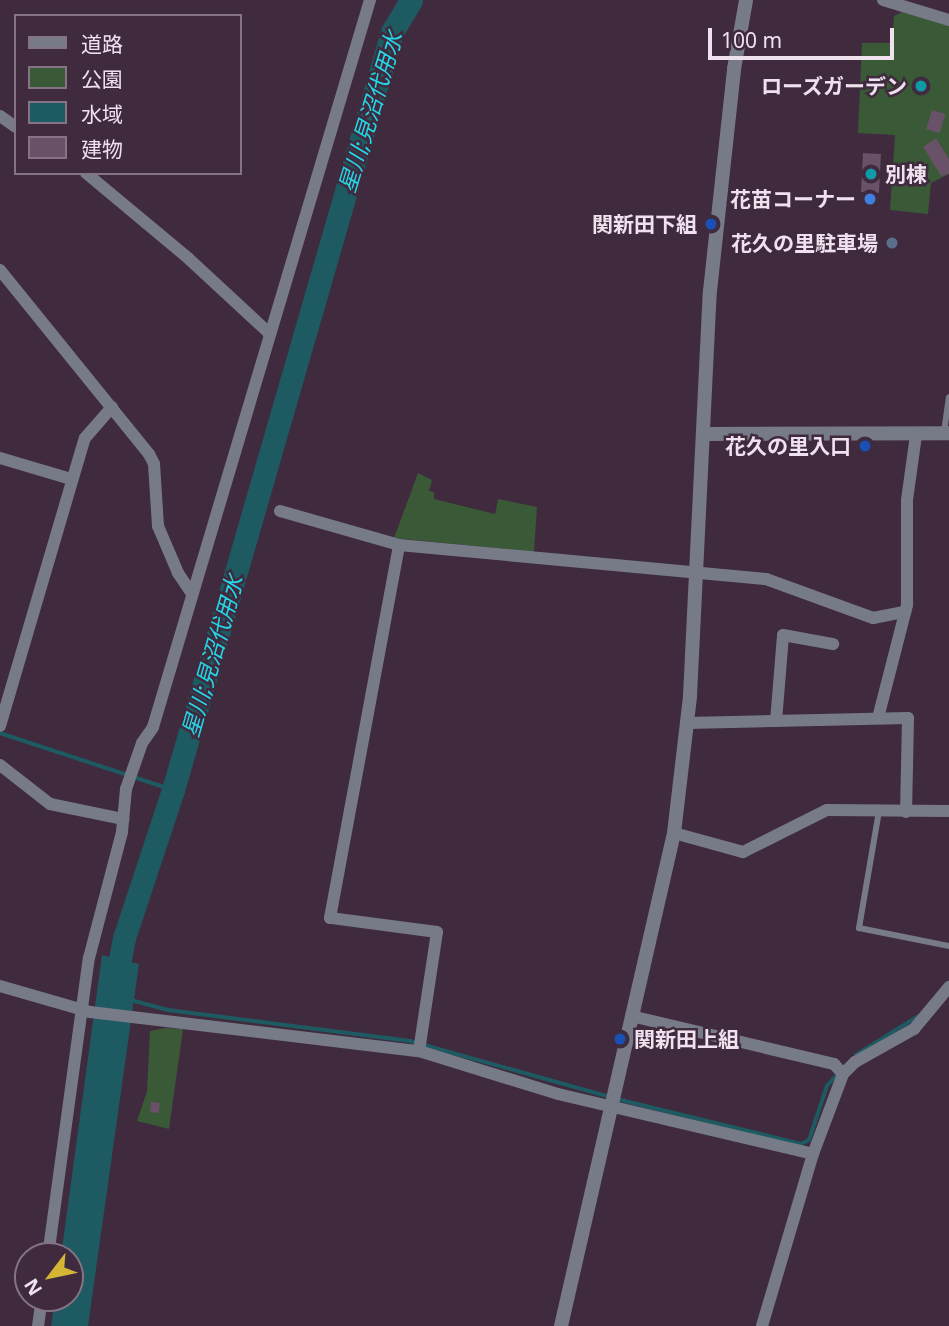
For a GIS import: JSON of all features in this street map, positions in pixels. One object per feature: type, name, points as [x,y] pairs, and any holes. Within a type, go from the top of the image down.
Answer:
[{"type":"street","points":[[50,1242],[95,926],[123,819],[126,789],[135,760],[153,727],[268,332],[370,0]]},
{"type":"street","points":[[561,1326],[674,833],[687,723],[706,434],[710,290],[734,69],[746,0]]},
{"type":"street","points":[[889,1],[949,20]]},
{"type":"street","points":[[88,175],[188,258],[268,332]]},
{"type":"street","points":[[0,270],[154,464],[158,526],[178,573],[191,592]]},
{"type":"street","points":[[0,725],[85,438],[111,407]]},
{"type":"street","points":[[706,434],[946,433]]},
{"type":"street","points":[[878,718],[905,612],[907,500],[916,435]]},
{"type":"street","points":[[0,458],[71,479]]},
{"type":"street","points":[[280,511],[399,545],[766,579],[873,618],[905,612]]},
{"type":"street","points":[[399,545],[330,918],[437,932],[419,1051]]},
{"type":"street","points":[[776,721],[783,635],[833,644]]},
{"type":"street","points":[[687,723],[908,718],[906,813]]},
{"type":"street","points":[[0,765],[50,804],[123,819]]},
{"type":"street","points":[[674,833],[743,852],[827,810],[906,813],[949,811]]},
{"type":"street","points":[[0,986],[85,1011],[419,1051],[558,1094],[611,1104],[813,1154]]},
{"type":"street","points":[[762,1326],[813,1154],[843,1074],[856,1062],[914,1029],[949,987]]},
{"type":"street","points":[[631,1016],[834,1064],[843,1074]]},
{"type":"lane","points":[[946,433],[949,397]]},
{"type":"lane","points":[[879,811],[859,928],[949,946]]},
{"type":"green space","points":[[902,12],[949,24],[949,174],[931,183],[928,214],[890,210],[895,135],[858,133],[862,43],[892,43],[894,16]]},
{"type":"green space","points":[[418,473],[432,480],[429,491],[434,492],[434,499],[495,514],[498,499],[537,507],[534,552],[394,538]]},
{"type":"green space","points":[[183,1029],[169,1129],[137,1121],[147,1091],[150,1031]]},
{"type":"water","points":[[102,955],[139,964],[88,1326],[51,1326],[53,1312],[84,1312],[84,1242],[63,1242]]},
{"type":"building","points":[[932,110],[945,114],[940,133],[926,129]]},
{"type":"building","points":[[936,138],[949,159],[949,174],[941,176],[923,147]]},
{"type":"building","name":"別棟","points":[[863,153],[881,154],[879,193],[861,192]]},
{"type":"building","points":[[151,1102],[160,1103],[159,1113],[150,1112]]},
{"type":"waterway","name":"星川;見沼代用水","points":[[114,990],[124,938],[173,790],[392,32],[411,0]]},
{"type":"waterway","points":[[0,733],[173,790]]},
{"type":"waterway","points":[[131,1000],[168,1010],[410,1041],[610,1097]]},
{"type":"waterway","points":[[856,1055],[917,1017]]},
{"type":"waterway","points":[[617,1099],[801,1144],[809,1140],[827,1086],[836,1076]]},
{"type":"place","name":"ローズガーデン","points":[[921,86]]},
{"type":"place","name":"別棟","points":[[871,174]]},
{"type":"place","name":"花苗コーナー","points":[[870,199]]},
{"type":"place","name":"関新田下組","points":[[711,224]]},
{"type":"place","name":"花久の里駐車場","points":[[892,243]]},
{"type":"place","name":"花久の里入口","points":[[865,446]]},
{"type":"place","name":"関新田上組","points":[[620,1039]]}]
